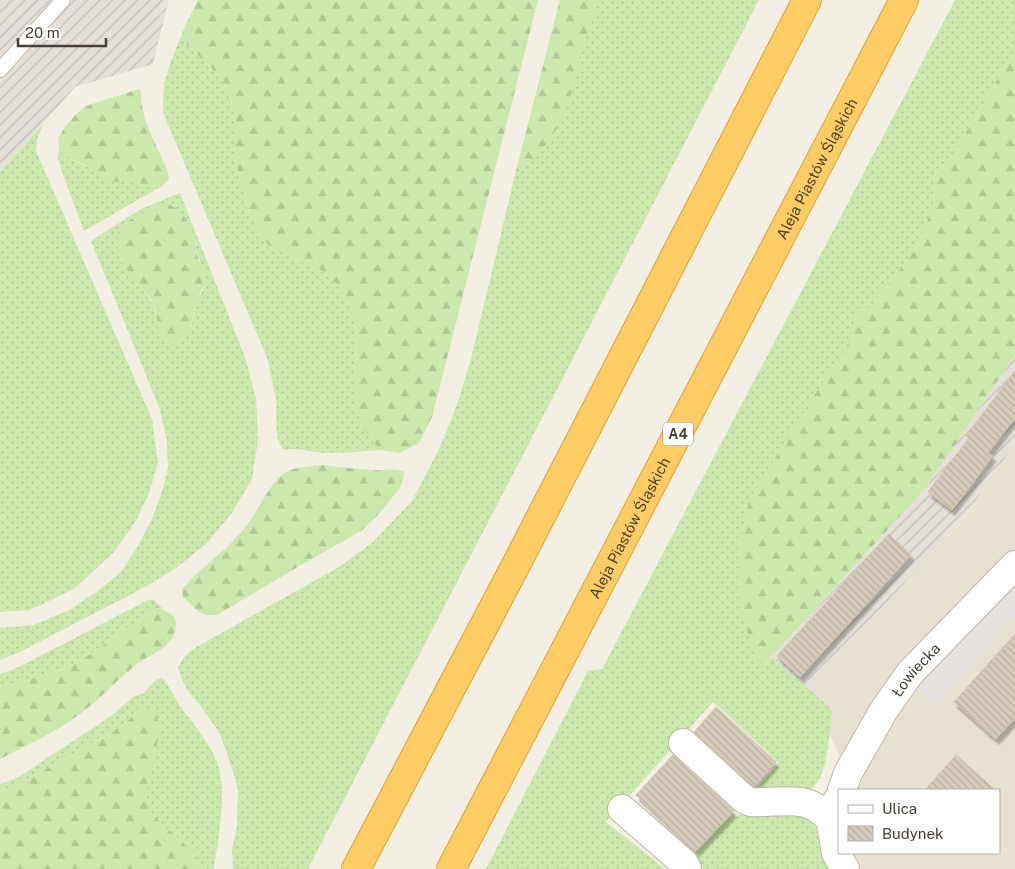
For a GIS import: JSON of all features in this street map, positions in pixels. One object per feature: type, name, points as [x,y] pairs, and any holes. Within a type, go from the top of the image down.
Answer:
[{"type":"highway","points":[[356,869],[807,0]]},
{"type":"highway","name":"Aleja Piastów Śląskich","points":[[452,869],[904,0]]},
{"type":"street","name":"Łowiecka","points":[[842,789],[848,774],[884,710],[910,673],[1015,565]]},
{"type":"street","points":[[683,743],[749,802],[796,801],[810,804],[821,810],[835,809],[836,853],[845,869]]},
{"type":"street","points":[[622,809],[684,863],[687,869]]},
{"type":"lane","points":[[0,70],[63,0]]},
{"type":"shaded area","points":[[0,0],[169,0],[153,64],[75,87],[0,172]]},
{"type":"shaded area","points":[[1015,355],[1015,443],[963,520],[807,688],[772,657],[925,489]]},
{"type":"shaded area","points":[[1015,443],[1015,869],[845,869],[839,854],[1000,854],[1000,789],[842,789],[848,773],[807,688],[963,520]]},
{"type":"shaded area","points":[[1015,579],[1015,615],[936,706],[924,693],[914,677]]},
{"type":"green space","points":[[198,0],[538,0],[432,417],[419,443],[400,453],[379,450],[365,430],[355,406],[354,377],[357,336],[352,309],[337,284],[320,269],[272,250],[256,228],[249,213],[235,159],[235,128],[231,99],[225,84],[208,64],[187,46],[185,26]]},
{"type":"green space","points":[[560,0],[759,0],[308,869],[233,869],[232,849],[237,825],[238,790],[220,734],[188,691],[178,667],[184,657],[193,649],[339,567],[372,543],[412,501],[441,445],[458,402],[472,355],[514,179]]},
{"type":"green space","points":[[560,0],[597,0],[564,115],[541,151],[514,179]]},
{"type":"green space","points":[[955,0],[1015,0],[1015,50],[955,151],[934,175],[933,207],[916,248],[872,305],[855,317],[852,338],[764,665],[772,657],[827,705],[832,712],[825,764],[820,779],[807,795],[766,792],[759,786],[779,763],[713,702],[606,822],[665,869],[486,869],[588,671],[602,669]]},
{"type":"green space","points":[[185,26],[187,46],[208,64],[225,84],[231,99],[235,128],[235,159],[249,213],[272,250],[320,269],[337,284],[352,309],[357,336],[354,377],[365,430],[379,450],[323,453],[299,449],[284,450],[280,445],[277,433],[276,400],[268,360],[163,113],[164,83]]},
{"type":"green space","points":[[1015,50],[1015,355],[925,489],[764,665],[756,657],[742,615],[740,544],[749,501],[800,417],[852,338],[855,317],[872,305],[916,248],[933,207],[934,175],[955,151]]},
{"type":"green space","points":[[139,89],[146,123],[168,172],[169,179],[162,186],[149,187],[136,182],[106,181],[88,167],[63,154],[59,147],[58,139],[64,128],[76,114],[86,106]]},
{"type":"green space","points":[[44,123],[37,139],[36,151],[152,419],[158,463],[149,493],[136,521],[113,553],[74,589],[30,610],[0,612],[0,172]]},
{"type":"green space","points":[[59,147],[63,154],[88,167],[100,178],[136,182],[149,187],[162,186],[84,231],[63,175],[58,158]]},
{"type":"green space","points":[[180,193],[245,357],[256,398],[258,440],[252,479],[232,513],[207,543],[175,569],[145,587],[20,652],[0,660],[0,628],[34,625],[69,610],[95,593],[120,573],[138,546],[152,519],[162,492],[168,467],[167,440],[159,407],[91,241],[141,209]],"holes":[[[161,204],[195,239],[197,253],[204,274],[203,290],[196,302],[191,329],[159,330],[153,304],[122,261],[118,240],[126,223]]]},
{"type":"green space","points":[[161,204],[169,205],[176,209],[190,225],[194,235],[197,255],[204,274],[203,286],[196,303],[188,335],[184,340],[170,345],[161,336],[152,301],[125,267],[118,243],[118,235],[121,228],[127,222]]},
{"type":"green space","points":[[322,465],[373,470],[396,470],[404,472],[403,480],[400,488],[377,516],[361,531],[217,615],[207,615],[199,612],[183,597],[182,589],[243,530],[278,478],[293,469]]},
{"type":"green space","points":[[148,600],[154,600],[164,610],[157,608],[70,666],[0,687],[0,674],[19,667]]},
{"type":"green space","points":[[157,608],[170,613],[176,621],[175,632],[166,645],[138,663],[71,721],[0,759],[0,687],[70,666]]},
{"type":"green space","points":[[162,678],[206,741],[214,755],[220,773],[222,800],[214,869],[203,869],[192,851],[161,823],[147,807],[147,784],[160,733],[140,711],[114,731],[34,776],[0,792],[0,784],[17,778],[111,716],[133,697],[144,693],[157,679]]},
{"type":"green space","points":[[152,707],[156,712],[160,733],[147,784],[147,807],[161,823],[192,851],[203,869],[0,869],[0,792],[34,776],[114,731],[140,711]]},
{"type":"green space","points":[[781,808],[807,818],[816,828],[822,842],[828,869],[704,869],[701,866],[695,856],[696,851],[733,812],[734,816],[737,817],[743,810]]},
{"type":"building","points":[[1015,371],[1015,418],[988,453],[993,456],[952,510],[928,492],[969,438],[966,436]]},
{"type":"building","points":[[889,534],[911,555],[800,677],[777,656]]},
{"type":"building","points":[[1015,634],[1015,718],[996,739],[954,702]]},
{"type":"building","points":[[716,707],[776,762],[754,787],[694,732]]},
{"type":"building","points":[[673,755],[733,810],[696,851],[636,795]]},
{"type":"building","points":[[956,755],[994,789],[926,789]]}]
